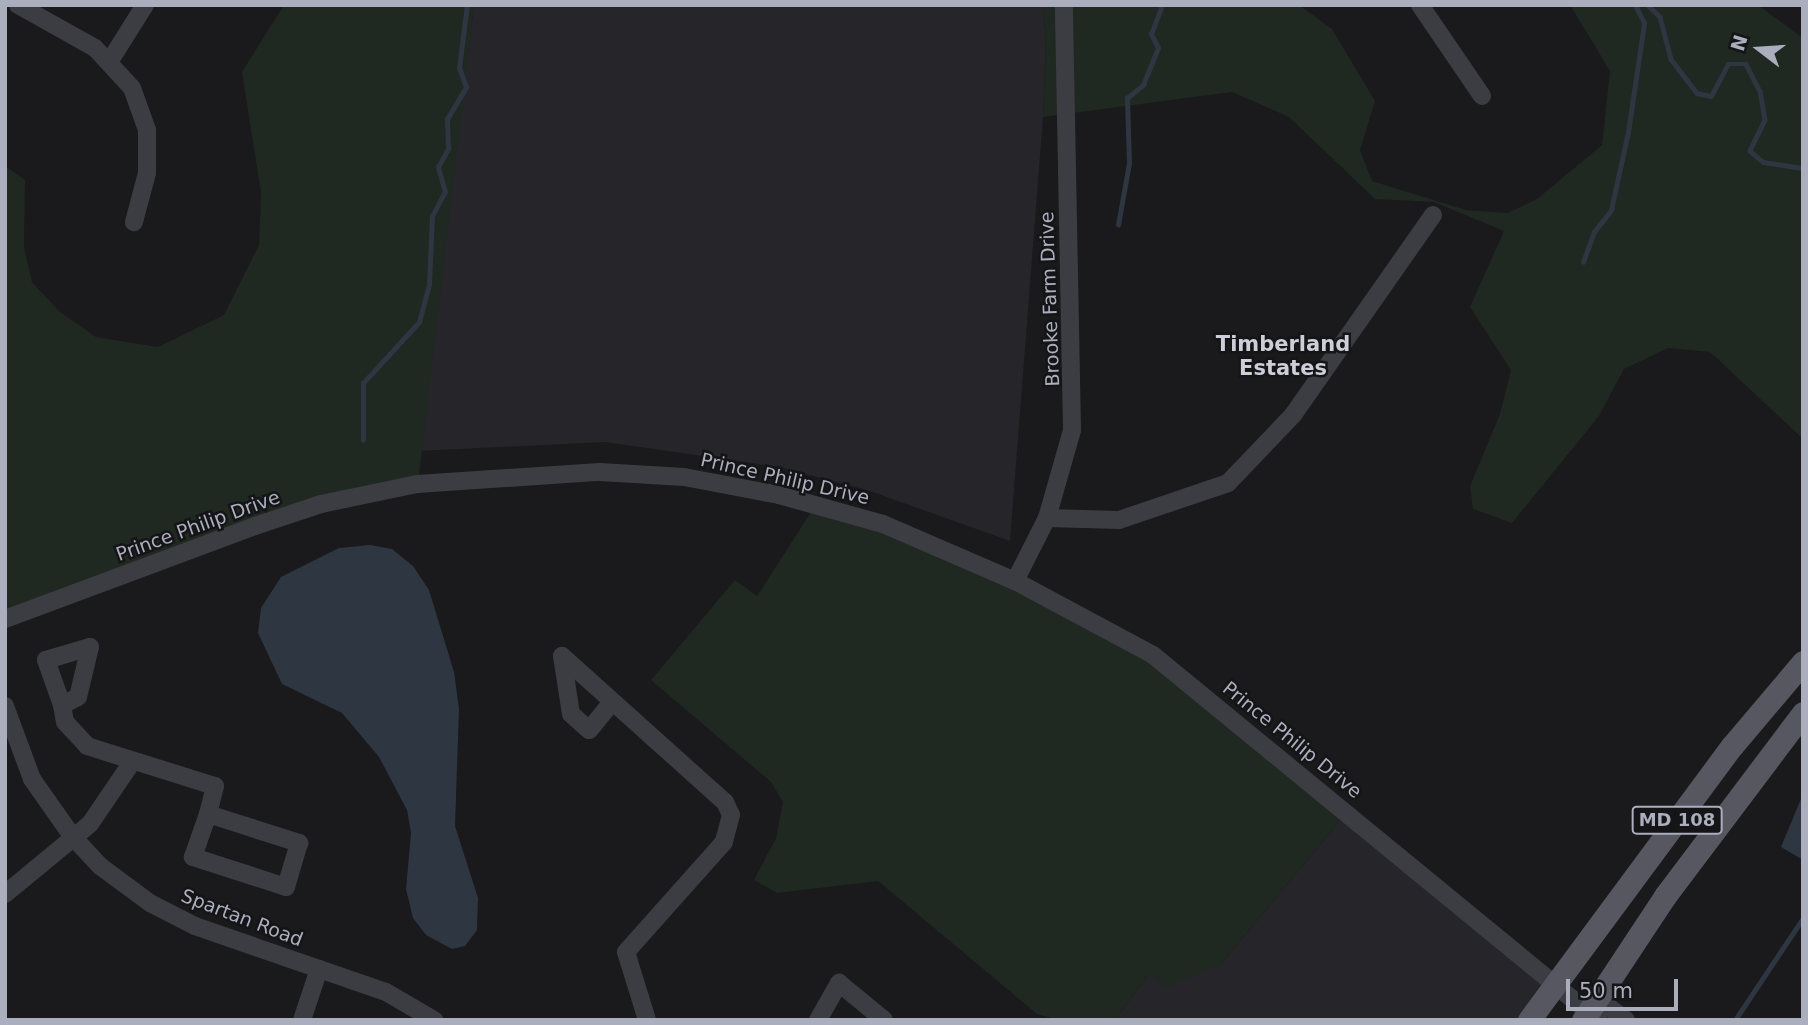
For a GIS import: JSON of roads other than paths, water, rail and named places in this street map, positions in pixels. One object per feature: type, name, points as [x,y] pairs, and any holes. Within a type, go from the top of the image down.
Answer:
[{"type":"main road","name":"MD 108","points":[[1529,1020],[1732,746],[1803,662]]},
{"type":"main road","name":"MD 108","points":[[1591,1016],[1665,896],[1803,713]]},
{"type":"street","points":[[18,5],[110,59],[132,88],[147,130],[147,173],[134,222]]},
{"type":"street","points":[[110,59],[145,5]]},
{"type":"street","name":"Brooke Farm Drive","points":[[1015,581],[1047,518],[1065,468],[1075,369],[1064,5]]},
{"type":"street","points":[[1420,5],[1482,96]]},
{"type":"street","points":[[1047,518],[1119,520],[1228,483],[1293,415],[1433,215]]},
{"type":"street","name":"Prince Philip Drive","points":[[5,619],[321,505],[417,484],[509,475],[600,472],[684,477],[779,495],[883,524],[1015,581],[1153,654],[1556,983],[1591,1016],[1610,1008],[1626,1020]]},
{"type":"street","points":[[612,702],[725,802],[732,814],[724,842],[626,952],[647,1020]]},
{"type":"street","points":[[62,705],[65,722],[87,746],[215,786],[193,858],[286,887],[299,843],[208,814]]},
{"type":"street","name":"Spartan Road","points":[[5,706],[32,779],[72,836],[100,866],[150,903],[195,926],[386,992],[434,1020]]},
{"type":"street","points":[[5,894],[108,805],[132,762]]},
{"type":"street","points":[[302,1020],[319,969]]},
{"type":"street","points":[[818,1020],[839,983],[884,1020]]},
{"type":"water","points":[[370,545],[392,549],[413,566],[429,590],[454,672],[459,709],[455,826],[478,898],[477,930],[465,946],[452,949],[426,935],[413,918],[406,889],[411,833],[407,810],[379,757],[342,713],[282,684],[258,633],[261,608],[281,577],[339,548]]},
{"type":"water","points":[[1803,794],[1803,860],[1781,847]]},
{"type":"waterway","points":[[363,440],[363,383],[419,322],[429,284],[432,216],[445,192],[438,167],[448,149],[447,119],[466,87],[459,68],[467,5]]},
{"type":"waterway","points":[[1118,225],[1129,163],[1127,98],[1143,85],[1158,48],[1151,34],[1162,5]]},
{"type":"waterway","points":[[1583,262],[1594,232],[1611,210],[1628,132],[1644,23],[1635,5]]},
{"type":"waterway","points":[[1648,5],[1660,17],[1671,59],[1697,93],[1711,96],[1728,64],[1746,64],[1760,91],[1765,120],[1750,151],[1763,162],[1803,168]]},
{"type":"waterway","points":[[1735,1020],[1803,918]]},
{"type":"district","name":"Timberland Estates","points":[[1283,356]]}]
